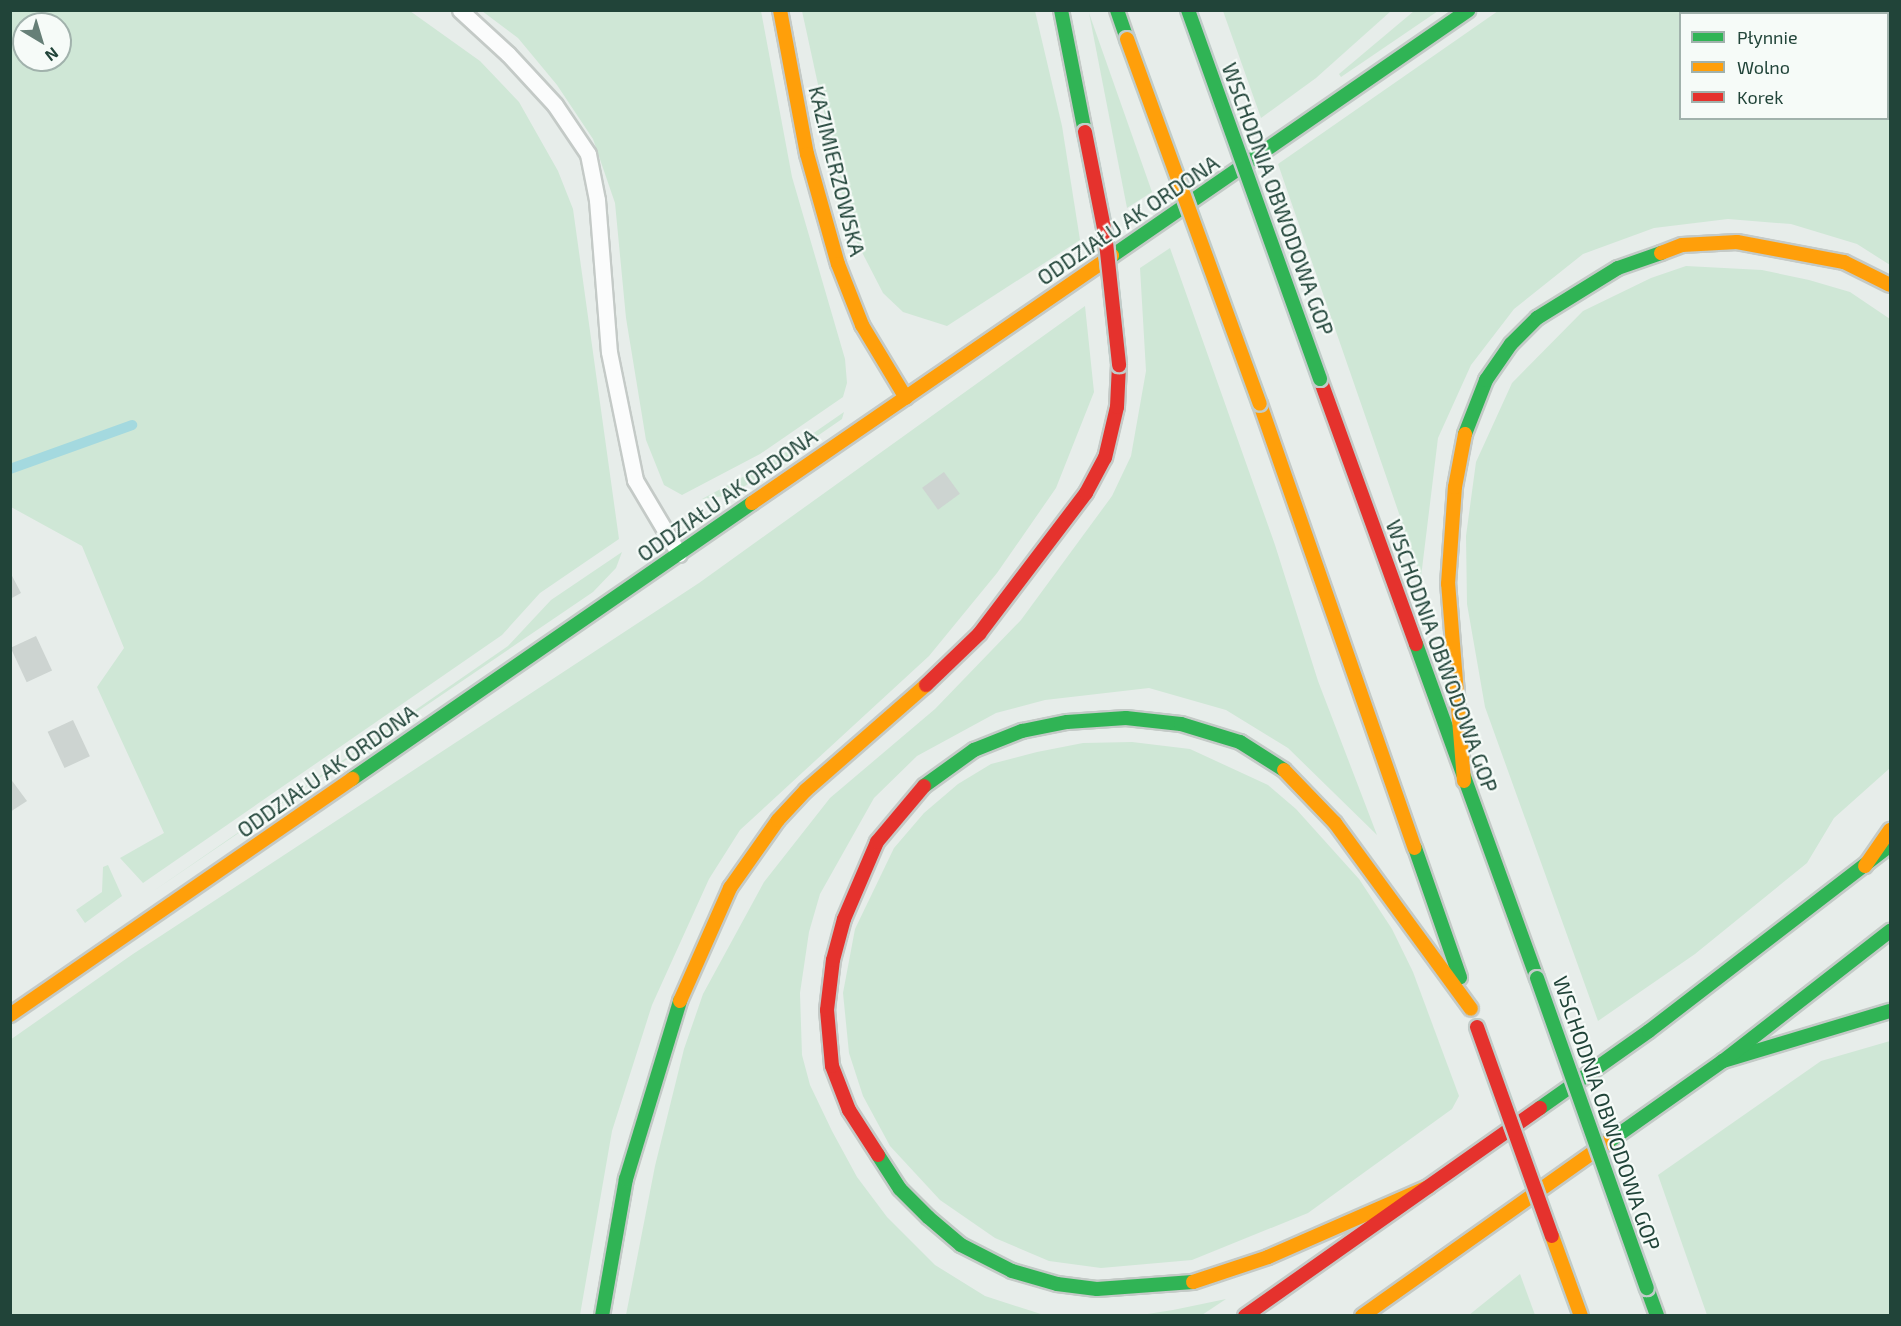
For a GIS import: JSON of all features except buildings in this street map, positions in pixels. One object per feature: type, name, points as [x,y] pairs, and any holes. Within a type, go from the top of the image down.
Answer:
[{"type":"main road","name":"KAZIMIERZOWSKA","points":[[780,10],[807,154],[835,255],[862,325],[906,398]]},
{"type":"main road","points":[[602,1316],[626,1179],[645,1110],[686,981],[730,888],[778,820],[806,790],[945,668],[979,634],[1086,493],[1105,458],[1118,407],[1119,365],[1105,233],[1061,10]]},
{"type":"main road","points":[[1117,10],[1260,404],[1477,1027],[1581,1316]]},
{"type":"main road","name":"WSCHODNIA OBWODOWA GOP","points":[[1188,10],[1657,1316]]},
{"type":"main road","name":"ODDZIAŁU AK ORDONA","points":[[10,1015],[1468,10]]},
{"type":"main road","points":[[1464,781],[1448,584],[1455,488],[1467,424],[1486,380],[1510,344],[1537,318],[1576,291],[1618,268],[1682,244],[1737,242],[1789,249],[1844,262],[1890,285]]},
{"type":"main road","points":[[1428,1187],[1268,1257],[1202,1281],[1144,1288],[1097,1289],[1057,1284],[1012,1271],[961,1245],[928,1217],[900,1189],[849,1110],[832,1066],[828,1010],[833,960],[844,919],[877,842],[906,802],[935,776],[974,750],[1022,731],[1126,718],[1181,724],[1240,742],[1286,771],[1335,823],[1471,1009]]},
{"type":"main road","points":[[1864,866],[1890,830]]},
{"type":"main road","points":[[1245,1316],[1649,1031],[1890,844]]},
{"type":"main road","points":[[1362,1316],[1723,1061],[1890,931]]},
{"type":"main road","points":[[1723,1061],[1890,1011]]},
{"type":"lane","points":[[460,10],[508,54],[555,105],[588,154],[597,200],[609,352],[635,480],[679,554]]},
{"type":"green space","points":[[1223,10],[1391,11],[1316,78],[1261,118]]},
{"type":"green space","points":[[10,11],[410,11],[480,61],[519,102],[558,171],[573,209],[619,539],[540,593],[502,635],[143,883],[120,858],[164,833],[97,687],[124,648],[82,546],[11,507]]},
{"type":"green space","points":[[482,11],[761,11],[792,177],[845,359],[847,383],[843,397],[760,454],[682,495],[664,485],[646,440],[626,318],[615,203],[593,139],[557,85],[518,38]]},
{"type":"green space","points":[[802,11],[1035,11],[1062,126],[1080,240],[947,326],[903,312],[883,293],[849,227]]},
{"type":"green space","points":[[1414,11],[1438,11],[1341,77],[1339,74]]},
{"type":"green space","points":[[1498,11],[1890,11],[1890,265],[1857,244],[1791,224],[1728,219],[1654,228],[1583,254],[1514,309],[1471,365],[1438,438],[1421,577],[1278,164]]},
{"type":"green space","points":[[1089,13],[1152,192],[1127,208]]},
{"type":"green space","points":[[1170,248],[1275,545],[1318,681],[1377,835],[1288,748],[1226,710],[1149,688],[1045,700],[996,713],[917,756],[874,798],[820,894],[809,932],[800,993],[802,1055],[810,1085],[832,1131],[857,1177],[887,1217],[935,1265],[985,1296],[1044,1315],[626,1315],[655,1166],[684,1049],[703,994],[764,882],[830,798],[935,709],[1021,620],[1112,496],[1131,456],[1146,371],[1140,268]]},
{"type":"green space","points":[[1686,266],[1762,270],[1809,280],[1850,292],[1890,319],[1890,768],[1834,818],[1807,863],[1695,954],[1598,1021],[1485,707],[1467,604],[1466,536],[1476,462],[1512,383],[1583,311],[1651,278]]},
{"type":"green space","points":[[1085,306],[1094,392],[1056,488],[997,573],[929,656],[740,830],[709,879],[652,1005],[612,1131],[580,1315],[11,1315],[10,1040],[133,954],[699,583]]},
{"type":"green space","points":[[844,412],[842,419],[732,495],[702,499],[776,459]]},
{"type":"green space","points":[[622,552],[616,568],[593,592],[152,892],[508,646],[551,600]]},
{"type":"green space","points":[[1132,742],[1190,749],[1268,785],[1296,809],[1359,879],[1392,929],[1413,972],[1459,1096],[1452,1109],[1308,1213],[1192,1260],[1101,1268],[1049,1261],[995,1238],[940,1200],[890,1146],[863,1096],[849,1053],[843,993],[855,929],[894,848],[924,813],[958,784],[991,764],[1083,743]]},
{"type":"green space","points":[[108,865],[122,896],[85,923],[76,910],[102,892],[103,867]]},
{"type":"green space","points":[[1890,1041],[1890,1315],[1707,1315],[1658,1175],[1821,1061]]},
{"type":"green space","points":[[1520,1274],[1535,1315],[1469,1315]]},
{"type":"green space","points":[[1226,1299],[1202,1315],[1141,1315],[1173,1310]]},
{"type":"waterway","points":[[10,469],[132,425]]},
{"type":"traffic: fast","points":[[1061,10],[1085,132]]},
{"type":"traffic: fast","points":[[1117,10],[1127,39]]},
{"type":"traffic: fast","points":[[1188,10],[1320,379]]},
{"type":"traffic: fast","points":[[1112,256],[1468,10]]},
{"type":"traffic: fast","points":[[1465,434],[1486,380],[1511,344],[1537,318],[1618,268],[1661,253]]},
{"type":"traffic: fast","points":[[352,779],[752,503]]},
{"type":"traffic: fast","points":[[1416,644],[1537,978]]},
{"type":"traffic: fast","points":[[924,786],[974,750],[1022,731],[1067,722],[1126,718],[1181,724],[1240,742],[1284,770]]},
{"type":"traffic: fast","points":[[1540,1108],[1649,1031],[1888,847]]},
{"type":"traffic: fast","points":[[1415,848],[1460,977]]},
{"type":"traffic: fast","points":[[1608,1142],[1723,1061],[1890,931]]},
{"type":"traffic: fast","points":[[1537,978],[1647,1288]]},
{"type":"traffic: fast","points":[[602,1316],[626,1179],[680,1001]]},
{"type":"traffic: fast","points":[[1723,1061],[1890,1011]]},
{"type":"traffic: fast","points":[[878,1155],[900,1189],[928,1217],[961,1245],[1012,1271],[1057,1284],[1097,1289],[1193,1282]]},
{"type":"traffic: fast","points":[[1647,1288],[1657,1316]]},
{"type":"traffic: slow","points":[[780,10],[807,154],[838,264],[862,325],[906,398]]},
{"type":"traffic: slow","points":[[1127,39],[1260,404]]},
{"type":"traffic: slow","points":[[1661,253],[1682,245],[1737,242],[1844,262],[1890,285]]},
{"type":"traffic: slow","points":[[752,503],[1112,256]]},
{"type":"traffic: slow","points":[[1260,404],[1415,848]]},
{"type":"traffic: slow","points":[[1464,781],[1448,584],[1455,487],[1465,434]]},
{"type":"traffic: slow","points":[[680,1001],[730,888],[778,820],[806,790],[926,685]]},
{"type":"traffic: slow","points":[[1284,770],[1335,823],[1471,1009]]},
{"type":"traffic: slow","points":[[10,1015],[352,779]]},
{"type":"traffic: slow","points":[[1865,866],[1890,830]]},
{"type":"traffic: slow","points":[[1362,1316],[1608,1142]]},
{"type":"traffic: slow","points":[[1193,1282],[1268,1257],[1428,1187]]},
{"type":"traffic: slow","points":[[1552,1236],[1581,1316]]},
{"type":"traffic: jam","points":[[1085,132],[1105,233],[1119,365]]},
{"type":"traffic: jam","points":[[926,685],[979,634],[1086,493],[1105,458],[1117,407],[1119,365]]},
{"type":"traffic: jam","points":[[1320,379],[1416,644]]},
{"type":"traffic: jam","points":[[878,1155],[849,1110],[832,1066],[827,1010],[833,960],[844,919],[877,842],[924,786]]},
{"type":"traffic: jam","points":[[1477,1027],[1552,1236]]},
{"type":"traffic: jam","points":[[1245,1316],[1540,1108]]}]
